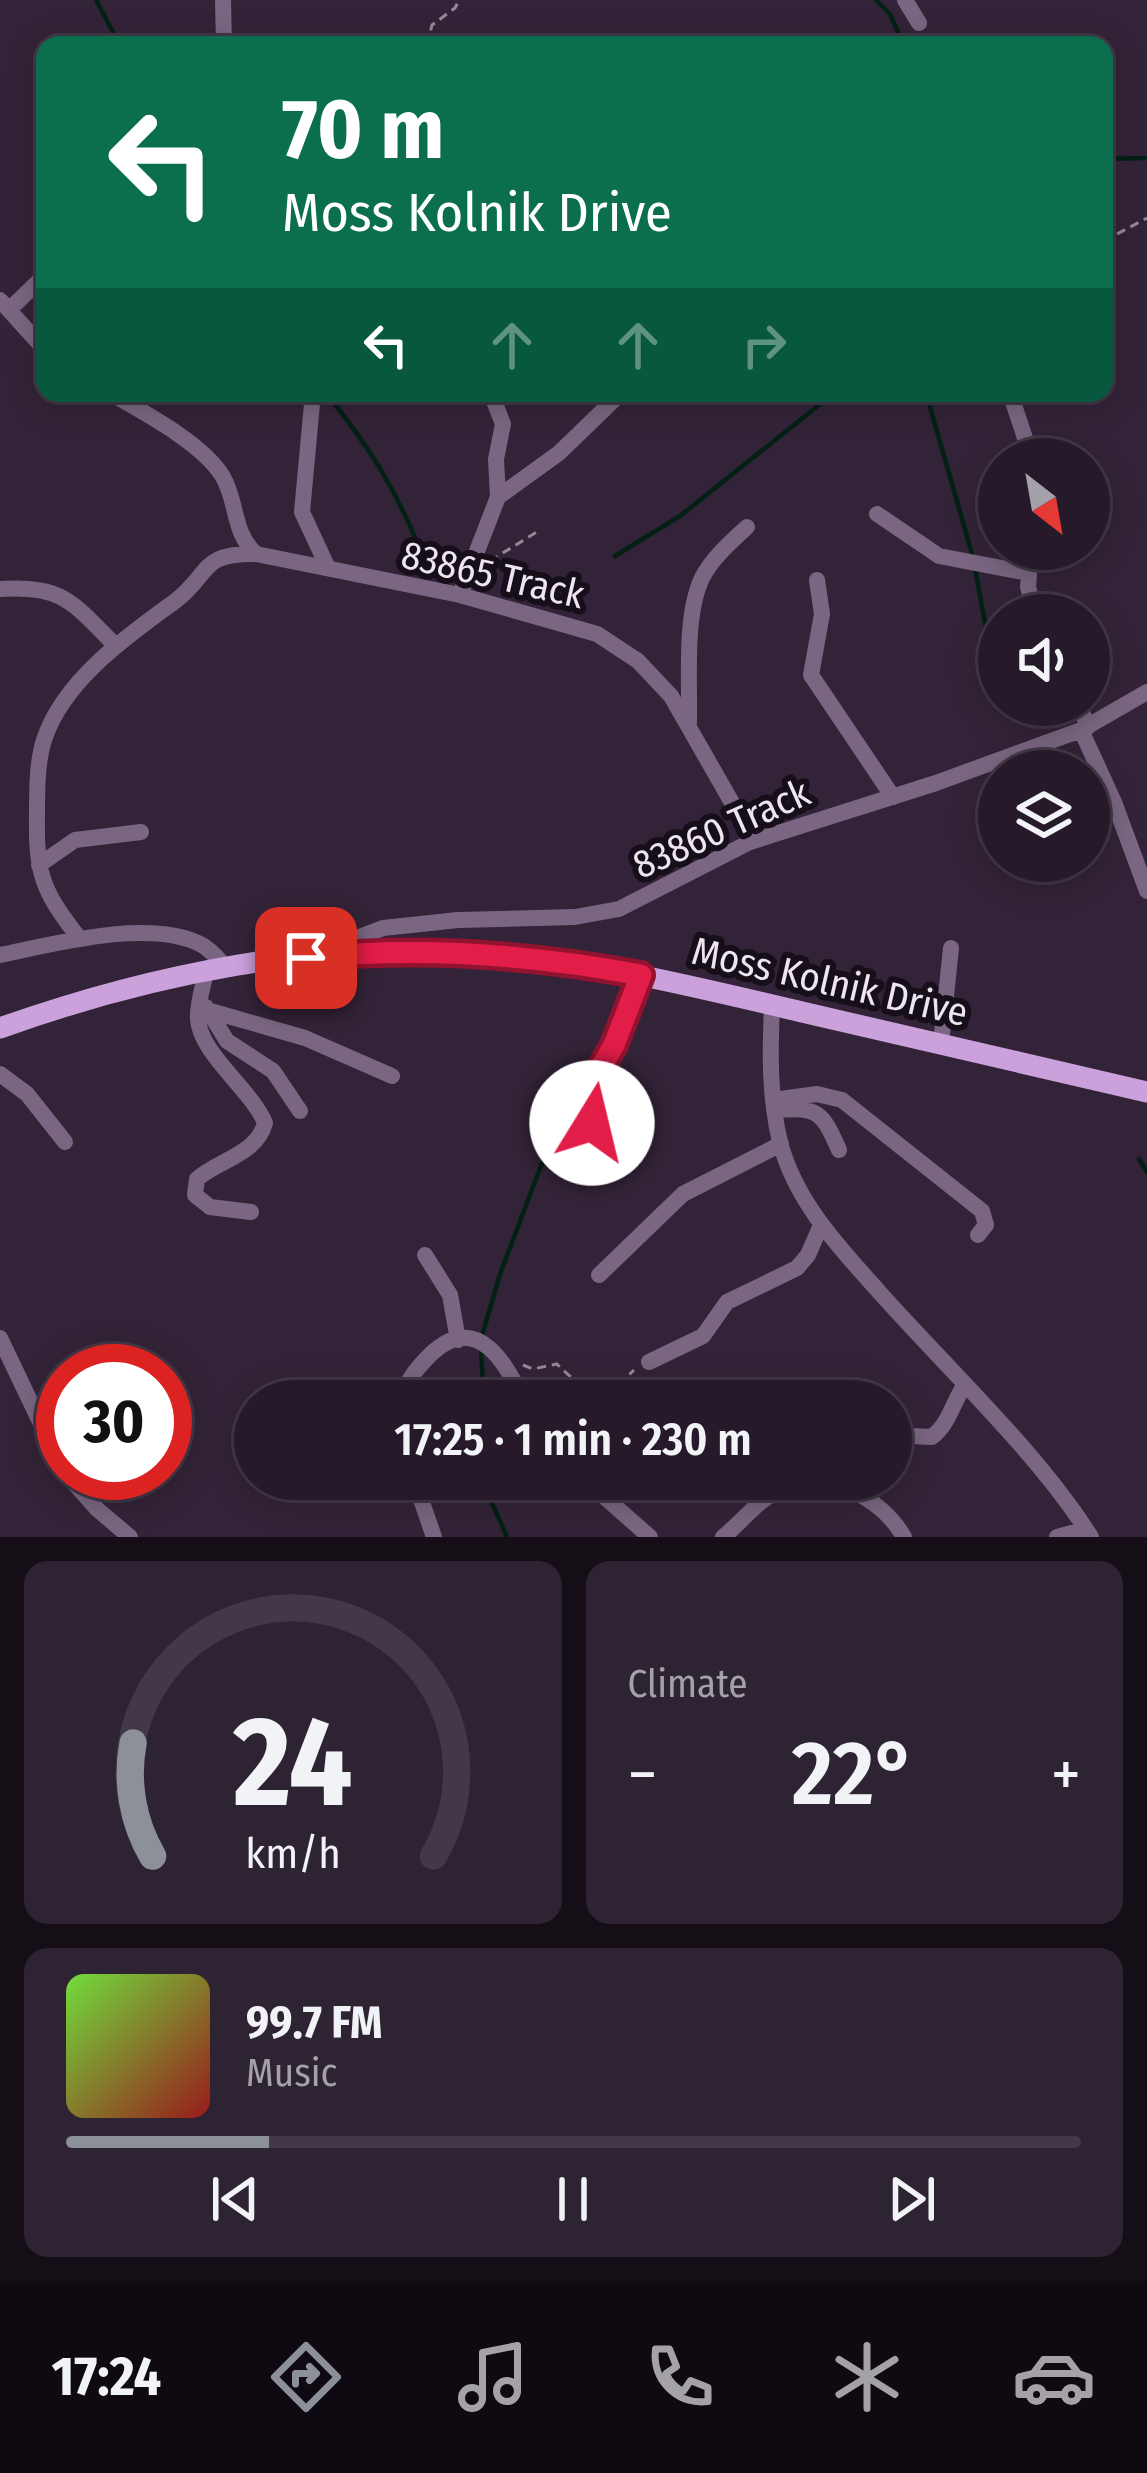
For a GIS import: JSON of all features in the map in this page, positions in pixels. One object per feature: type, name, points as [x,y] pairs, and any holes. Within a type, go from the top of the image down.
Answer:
[{"type":"main road","name":"Moss Kolnik Drive","points":[[0,1028],[114,992],[216,970],[306,958],[480,952],[641,975],[1147,1092]]},
{"type":"street","points":[[223,0],[224,36]]},
{"type":"street","points":[[905,0],[919,23]]},
{"type":"street","points":[[36,281],[4,305],[36,340]]},
{"type":"street","points":[[125,402],[170,430],[214,466],[226,483],[242,538],[256,554]]},
{"type":"street","points":[[312,402],[302,512],[328,568]]},
{"type":"street","points":[[463,588],[498,497],[496,459],[502,424],[494,402]]},
{"type":"street","points":[[498,497],[559,453],[612,402]]},
{"type":"street","points":[[1013,402],[1025,438]]},
{"type":"street","points":[[877,514],[939,556],[1028,573]]},
{"type":"street","points":[[689,727],[691,646],[700,581],[747,527]]},
{"type":"street","points":[[80,938],[47,896],[39,865],[37,802],[44,741],[54,718],[115,644],[182,596],[216,559],[225,554],[256,554]]},
{"type":"street","name":"83865 Track","points":[[256,554],[463,588],[597,634],[653,674],[689,727],[751,842]]},
{"type":"street","points":[[1028,570],[1032,594]]},
{"type":"street","points":[[817,580],[821,620],[811,675],[893,797]]},
{"type":"street","points":[[0,589],[34,587],[53,592],[115,644]]},
{"type":"street","name":"83860 Track","points":[[306,958],[382,928],[458,920],[574,917],[619,909],[751,842],[1084,728],[1147,692]]},
{"type":"street","points":[[1084,728],[1147,892]]},
{"type":"street","points":[[39,865],[75,840],[141,832]]},
{"type":"street","points":[[0,955],[80,938],[139,935],[202,944],[216,970],[198,1024],[202,1036],[265,1124],[250,1147],[196,1178],[195,1195],[210,1208],[251,1212]]},
{"type":"street","points":[[941,1044],[951,948]]},
{"type":"street","points":[[596,1160],[592,1085],[641,975]]},
{"type":"street","points":[[204,1002],[392,1076]]},
{"type":"street","points":[[204,1002],[226,1042],[273,1071],[301,1111]]},
{"type":"street","points":[[772,1005],[773,1105],[781,1144],[791,1173],[821,1226],[1089,1533]]},
{"type":"street","points":[[0,1075],[27,1094],[65,1142]]},
{"type":"street","points":[[773,1105],[818,1094],[842,1100],[982,1211],[986,1225],[978,1235]]},
{"type":"street","points":[[773,1105],[817,1112],[839,1150]]},
{"type":"street","points":[[599,1275],[683,1194],[781,1144]]},
{"type":"street","points":[[649,1361],[703,1336],[731,1300],[797,1268],[821,1226]]},
{"type":"street","points":[[425,1255],[446,1285],[458,1340]]},
{"type":"street","points":[[0,1338],[36,1413]]},
{"type":"street","points":[[408,1380],[440,1346],[458,1340],[480,1341],[503,1361],[513,1380]]},
{"type":"street","points":[[912,1436],[932,1437],[946,1424],[964,1386]]},
{"type":"street","points":[[723,1537],[771,1495],[810,1485],[861,1494],[887,1512],[904,1537]]},
{"type":"street","points":[[90,1500],[130,1537]]},
{"type":"street","points":[[422,1500],[434,1537]]},
{"type":"street","points":[[608,1500],[650,1537]]},
{"type":"street","points":[[1057,1537],[1089,1533]]},
{"type":"path","points":[[429,36],[432,25],[459,0]]},
{"type":"path","points":[[1113,237],[1147,218]]},
{"type":"path","points":[[463,588],[540,530]]},
{"type":"path","points":[[503,1361],[532,1369],[557,1364],[584,1385],[599,1390],[621,1382],[646,1358],[654,1380]]},
{"type":"waterway","points":[[96,0],[115,36]]},
{"type":"waterway","points":[[876,0],[890,14],[900,36]]},
{"type":"waterway","points":[[1113,159],[1147,158]]},
{"type":"waterway","points":[[333,402],[381,470],[422,554]]},
{"type":"waterway","points":[[615,556],[680,516],[823,402]]},
{"type":"waterway","points":[[929,402],[973,557]]},
{"type":"waterway","points":[[975,568],[980,594]]},
{"type":"waterway","points":[[481,1339],[544,1158]]},
{"type":"waterway","points":[[1139,1159],[1147,1172]]},
{"type":"waterway","points":[[481,1350],[483,1380]]},
{"type":"waterway","points":[[491,1500],[507,1537]]},
{"type":"route","points":[[306,958],[480,952],[641,975],[614,1045],[592,1085],[592,1123]]}]
